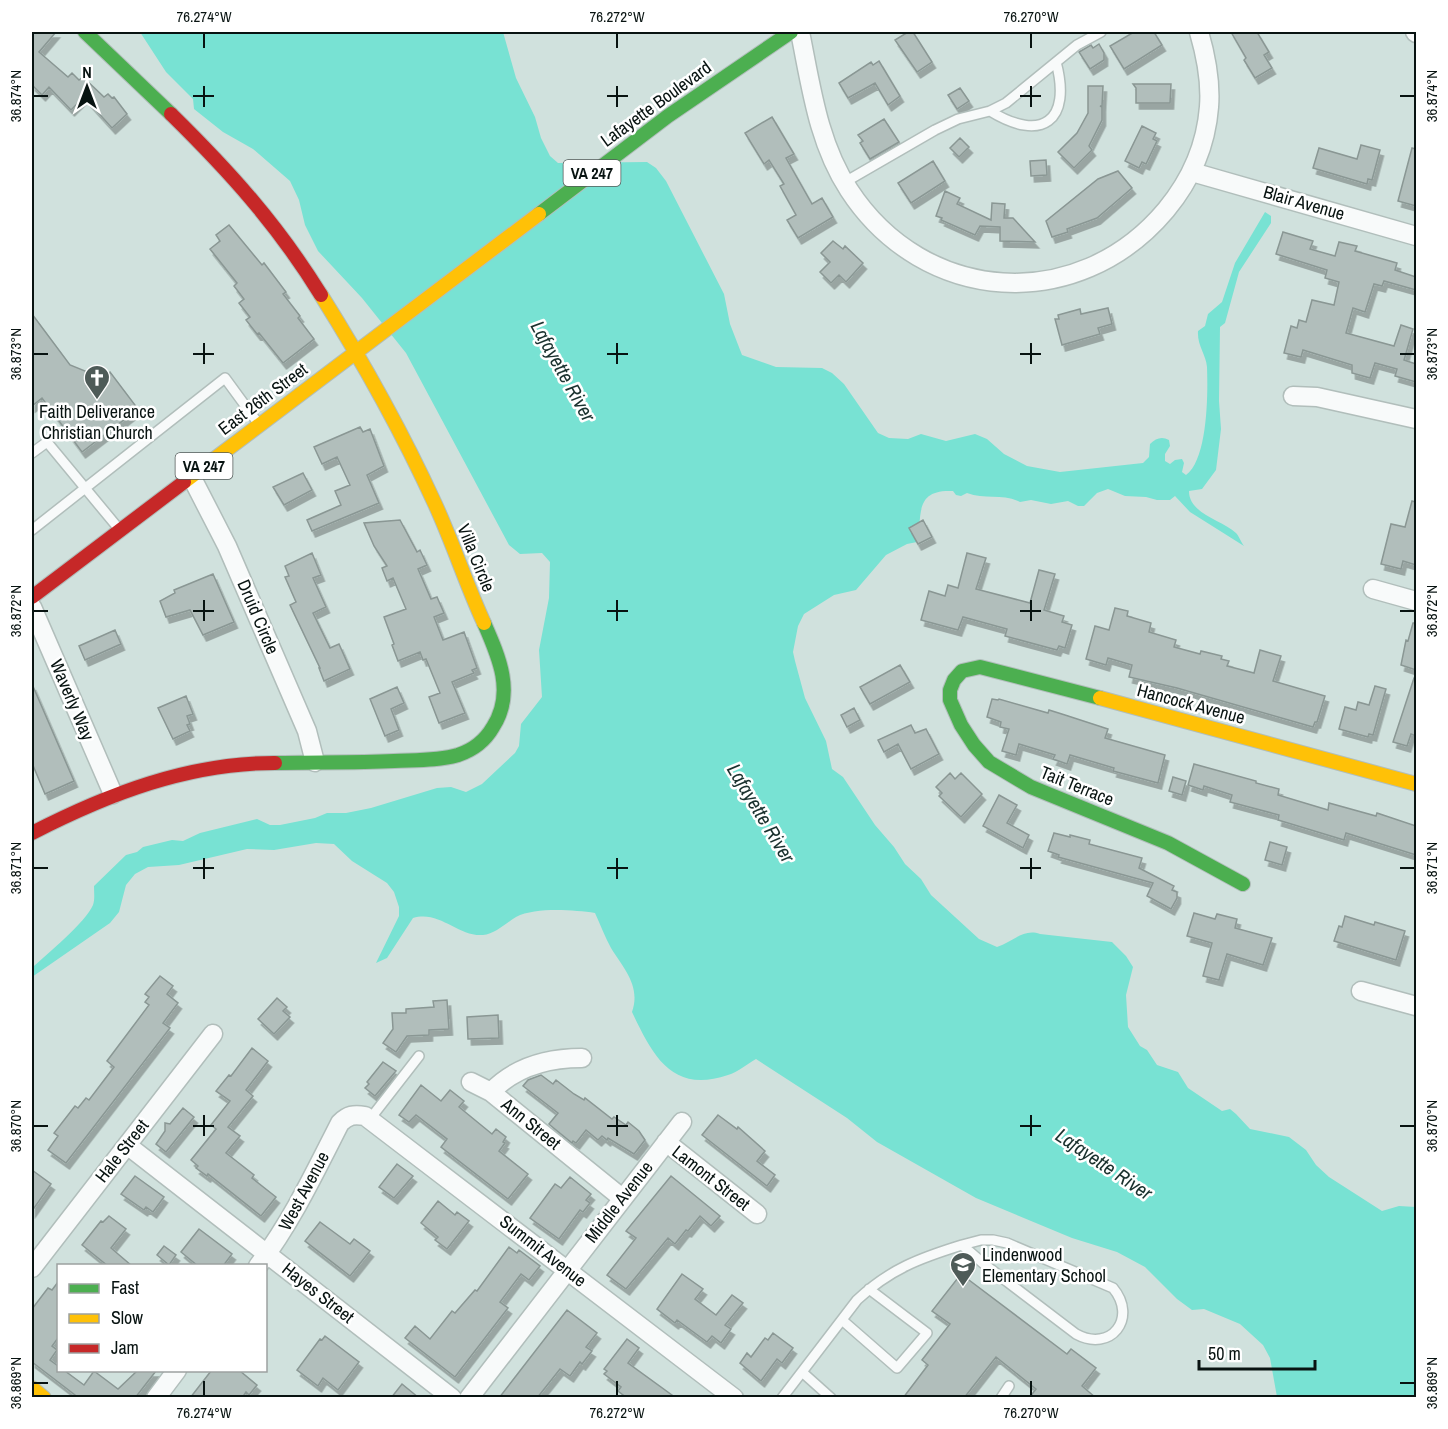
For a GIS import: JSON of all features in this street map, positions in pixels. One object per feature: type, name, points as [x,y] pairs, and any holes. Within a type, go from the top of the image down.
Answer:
[{"type":"street","name":"Villa Circle","points":[[32,833],[79,808],[112,794],[209,768],[283,761],[405,760],[459,755],[472,749],[483,740],[495,724],[503,705],[505,692],[496,653],[438,510],[407,445],[302,263],[253,198],[207,150],[85,32]]},
{"type":"street","name":"Lafayette Boulevard","points":[[516,231],[668,116],[791,32]]},
{"type":"street","points":[[800,32],[818,117],[827,147],[844,182],[864,212],[913,255],[937,268],[963,276],[1017,283],[1050,280],[1076,273],[1122,250],[1157,220],[1176,197],[1192,172],[1205,131],[1209,108],[1210,84],[1199,32]]},
{"type":"street","name":"Blair Avenue","points":[[1192,172],[1416,236]]},
{"type":"street","name":"East 26th Street","points":[[32,597],[516,231]]},
{"type":"street","points":[[1293,396],[1317,397],[1416,419]]},
{"type":"street","name":"Druid Circle","points":[[191,476],[227,546],[251,600],[307,730],[315,762]]},
{"type":"street","points":[[1373,589],[1416,601]]},
{"type":"street","name":"Waverly Way","points":[[32,607],[112,794]]},
{"type":"street","name":"Hancock Avenue","points":[[957,675],[971,668],[980,667],[1092,695],[1416,784]]},
{"type":"street","name":"Tait Terrace","points":[[957,675],[950,690],[950,700],[961,725],[989,762],[1031,787],[1168,843],[1243,884]]},
{"type":"street","points":[[1361,991],[1416,1006]]},
{"type":"street","name":"Hale Street","points":[[32,1268],[213,1034]]},
{"type":"street","name":"Ann Street","points":[[582,1058],[560,1058],[542,1062],[502,1080],[490,1092],[622,1198]]},
{"type":"street","points":[[471,1082],[490,1092]]},
{"type":"street","name":"Summit Avenue","points":[[347,1116],[354,1114],[370,1119],[734,1398]]},
{"type":"street","name":"West Avenue","points":[[263,1260],[285,1228],[340,1123],[347,1116]]},
{"type":"street","name":"Middle Avenue","points":[[469,1398],[682,1122]]},
{"type":"street","name":"Lamont Street","points":[[666,1142],[757,1214]]},
{"type":"street","name":"Hayes Street","points":[[127,1145],[263,1260],[452,1398]]},
{"type":"street","points":[[156,1398],[176,1372]]},
{"type":"street","points":[[32,1388],[44,1398]]},
{"type":"lane","points":[[844,182],[935,130],[958,119],[990,111],[1006,103],[1077,45],[1101,32]]},
{"type":"lane","points":[[990,111],[1004,119],[1023,125],[1039,126],[1049,122],[1056,113],[1060,99],[1060,76],[1056,62]]},
{"type":"lane","points":[[32,530],[225,378],[259,424]]},
{"type":"lane","points":[[32,453],[47,442],[120,530]]},
{"type":"lane","points":[[370,1119],[419,1056]]},
{"type":"lane","points":[[782,1398],[868,1289],[907,1263],[962,1245],[981,1240],[1007,1243],[1113,1288],[1123,1304],[1124,1316],[1120,1325],[1112,1334],[1103,1339],[1085,1339],[993,1271],[962,1245]]},
{"type":"lane","points":[[842,1320],[897,1368],[927,1333],[868,1289]]},
{"type":"lane","points":[[802,1372],[831,1398]]},
{"type":"lane","points":[[1001,1398],[1009,1386]]},
{"type":"water","name":"Lafayette River","points":[[140,32],[503,32],[516,78],[535,117],[541,138],[550,156],[558,163],[647,162],[656,168],[666,181],[724,294],[730,324],[742,355],[776,367],[822,368],[832,373],[844,384],[878,433],[889,438],[908,439],[921,434],[946,441],[975,434],[987,439],[1004,454],[1027,466],[1060,472],[1143,463],[1149,457],[1150,444],[1161,438],[1169,440],[1170,446],[1165,454],[1165,461],[1170,464],[1182,459],[1184,463],[1182,472],[1186,475],[1193,467],[1203,441],[1207,393],[1207,367],[1198,331],[1205,326],[1208,314],[1222,302],[1235,263],[1265,212],[1271,216],[1271,223],[1239,272],[1225,323],[1220,327],[1221,429],[1216,470],[1202,489],[1189,491],[1190,499],[1200,511],[1230,528],[1244,546],[1190,512],[1175,496],[1170,500],[1157,500],[1125,496],[1108,489],[1097,493],[1084,506],[1078,506],[1068,501],[1051,504],[1031,500],[1020,502],[1014,499],[967,493],[961,496],[956,495],[953,491],[931,494],[922,506],[917,542],[907,544],[886,555],[856,590],[834,595],[804,614],[798,626],[793,652],[805,698],[826,741],[832,769],[843,777],[875,825],[905,864],[921,879],[931,895],[979,939],[997,947],[1028,933],[1112,942],[1133,967],[1126,995],[1128,1027],[1140,1046],[1147,1050],[1157,1065],[1178,1072],[1188,1088],[1222,1111],[1230,1109],[1250,1129],[1289,1137],[1306,1150],[1316,1165],[1329,1177],[1382,1211],[1399,1206],[1416,1207],[1416,1397],[1277,1397],[1270,1358],[1263,1345],[1240,1324],[1204,1309],[1192,1310],[1177,1299],[1145,1267],[1117,1252],[1072,1238],[976,1198],[877,1142],[847,1118],[756,1059],[732,1074],[709,1080],[692,1079],[679,1075],[657,1056],[640,1028],[632,1012],[634,994],[630,978],[611,948],[595,913],[566,910],[534,912],[516,917],[496,930],[483,935],[465,932],[432,918],[413,918],[387,958],[376,963],[399,916],[399,907],[394,892],[387,883],[352,861],[334,844],[316,843],[274,850],[247,849],[179,865],[148,867],[135,874],[126,885],[119,912],[110,923],[32,977],[32,968],[89,912],[94,903],[94,886],[126,855],[137,852],[143,847],[172,840],[183,841],[200,833],[257,819],[270,825],[280,825],[315,818],[327,813],[346,813],[371,808],[437,788],[451,787],[466,792],[482,784],[515,753],[519,746],[521,724],[542,697],[539,650],[549,598],[550,562],[542,553],[520,554],[509,545],[406,353],[362,298],[318,251],[305,225],[299,200],[290,181],[253,149],[223,132],[194,109],[193,99],[166,72]]},
{"type":"building","points":[[32,32],[56,32],[39,52],[68,77],[72,73],[79,80],[83,77],[104,97],[108,94],[114,97],[127,114],[112,128],[84,97],[71,110],[49,87],[42,95],[32,85]]},
{"type":"building","points":[[908,32],[913,32],[932,62],[917,72],[895,40]]},
{"type":"building","points":[[1134,32],[1154,32],[1162,45],[1124,69],[1110,46]]},
{"type":"building","points":[[1231,32],[1257,32],[1269,52],[1264,55],[1272,68],[1255,78]]},
{"type":"building","points":[[1099,44],[1104,53],[1104,60],[1090,69],[1079,52],[1091,45],[1093,48]]},
{"type":"building","points":[[879,61],[900,96],[888,105],[875,83],[848,98],[839,83],[871,62],[873,65]]},
{"type":"building","points":[[1133,84],[1171,84],[1170,103],[1136,103],[1136,88]]},
{"type":"building","points":[[1088,86],[1103,86],[1102,106],[1100,106],[1102,107],[1102,120],[1089,146],[1092,150],[1074,168],[1058,152],[1077,133],[1088,113]]},
{"type":"building","points":[[960,88],[969,101],[957,109],[948,95]]},
{"type":"building","points":[[772,117],[794,154],[786,158],[812,204],[822,198],[833,217],[798,238],[787,220],[796,215],[780,186],[784,184],[769,160],[764,164],[745,133]]},
{"type":"building","points":[[884,119],[899,142],[870,159],[858,135]]},
{"type":"building","points":[[1142,126],[1156,133],[1153,139],[1157,141],[1146,164],[1142,162],[1139,168],[1125,161]]},
{"type":"building","points":[[960,138],[969,147],[959,157],[950,148]]},
{"type":"building","points":[[1361,145],[1380,150],[1372,180],[1368,179],[1367,184],[1313,168],[1319,148],[1357,159]]},
{"type":"building","points":[[1412,148],[1416,149],[1416,206],[1398,201]]},
{"type":"building","points":[[1046,160],[1047,175],[1031,176],[1030,161]]},
{"type":"building","points":[[933,161],[945,181],[911,203],[898,183]]},
{"type":"building","points":[[1118,171],[1132,188],[1097,218],[1052,237],[1046,221],[1098,179]]},
{"type":"building","points":[[945,191],[960,198],[957,204],[991,220],[992,203],[1005,204],[1004,218],[1013,218],[1035,242],[1000,241],[1000,227],[980,226],[975,235],[941,220],[942,218],[936,216]]},
{"type":"building","points":[[229,225],[262,265],[264,263],[286,292],[283,294],[314,339],[283,363],[246,320],[250,317],[239,303],[244,299],[234,286],[237,283],[210,249],[220,241],[216,235]]},
{"type":"building","points":[[1283,232],[1313,241],[1310,249],[1335,256],[1339,242],[1357,246],[1355,251],[1397,263],[1395,270],[1416,277],[1416,290],[1384,281],[1382,286],[1374,284],[1365,312],[1353,308],[1346,333],[1394,346],[1401,325],[1413,329],[1404,360],[1416,364],[1416,382],[1395,376],[1397,369],[1375,363],[1370,378],[1352,373],[1352,365],[1303,350],[1301,357],[1284,353],[1291,326],[1297,328],[1299,320],[1306,322],[1312,300],[1334,305],[1339,282],[1325,278],[1327,270],[1276,254]]},
{"type":"building","points":[[833,241],[843,249],[845,246],[863,263],[846,282],[839,275],[831,283],[820,272],[830,262],[821,253]]},
{"type":"building","points":[[1108,308],[1112,324],[1098,328],[1100,334],[1062,345],[1055,319],[1059,319],[1058,315],[1080,309],[1081,314]]},
{"type":"building","points":[[32,314],[70,365],[102,378],[110,372],[138,409],[82,452],[42,398],[32,406]]},
{"type":"building","points":[[360,427],[363,432],[370,429],[384,466],[367,475],[379,503],[312,531],[307,520],[341,505],[335,491],[350,485],[337,457],[322,464],[314,447]]},
{"type":"building","points":[[303,473],[312,490],[284,505],[273,487]]},
{"type":"building","points":[[1412,501],[1416,502],[1416,565],[1403,561],[1401,569],[1381,564],[1391,524],[1405,527]]},
{"type":"building","points":[[400,520],[417,552],[420,550],[427,565],[418,569],[431,599],[437,597],[444,613],[434,617],[443,640],[464,632],[477,668],[472,670],[474,673],[452,682],[465,713],[439,723],[429,697],[440,693],[426,659],[423,660],[420,652],[398,661],[392,645],[394,644],[384,617],[406,609],[393,578],[387,581],[382,568],[387,566],[374,546],[364,523]]},
{"type":"building","points":[[923,520],[932,537],[918,544],[909,528]]},
{"type":"building","points":[[312,553],[321,575],[313,578],[326,607],[313,613],[330,648],[339,644],[350,669],[324,681],[290,605],[296,602],[285,577],[289,576],[285,566]]},
{"type":"building","points":[[967,553],[986,558],[976,589],[1030,603],[1039,570],[1055,574],[1044,610],[1064,616],[1062,622],[1072,625],[1065,648],[1059,646],[1057,650],[1005,636],[1007,629],[963,617],[958,630],[921,620],[929,591],[945,596],[948,585],[958,588]]},
{"type":"building","points":[[213,574],[234,622],[203,635],[190,610],[166,617],[160,601],[175,593],[174,590]]},
{"type":"building","points":[[1115,608],[1128,611],[1127,616],[1151,623],[1149,632],[1176,640],[1174,647],[1200,654],[1201,651],[1222,656],[1221,659],[1229,661],[1227,666],[1254,673],[1260,650],[1281,656],[1273,681],[1325,696],[1317,722],[1313,727],[1177,688],[1129,677],[1132,665],[1108,658],[1106,665],[1086,659],[1095,626],[1109,630]]},
{"type":"building","points":[[1413,623],[1416,623],[1416,670],[1401,665],[1406,640],[1408,641]]},
{"type":"building","points":[[115,630],[121,644],[85,660],[79,646]]},
{"type":"building","points":[[900,665],[910,682],[870,704],[860,687]]},
{"type":"building","points":[[1414,678],[1416,678],[1416,736],[1411,734],[1407,746],[1393,742]]},
{"type":"building","points":[[32,684],[74,781],[45,794],[32,763]]},
{"type":"building","points":[[1375,686],[1386,689],[1373,735],[1369,734],[1368,737],[1339,729],[1345,707],[1356,710],[1358,702],[1369,705]]},
{"type":"building","points":[[397,687],[404,703],[391,709],[399,730],[385,736],[370,699]]},
{"type":"building","points":[[186,696],[193,714],[187,716],[190,731],[173,739],[158,708]]},
{"type":"building","points":[[992,699],[1065,715],[1108,729],[1105,738],[1165,755],[1158,783],[1113,771],[1114,768],[1070,755],[1067,764],[1053,759],[1055,755],[1019,744],[1016,755],[1002,751],[1009,729],[1000,727],[1001,722],[987,717]]},
{"type":"building","points":[[854,708],[860,720],[847,727],[841,715]]},
{"type":"building","points":[[911,725],[915,733],[926,729],[939,754],[911,769],[898,744],[884,752],[878,740]]},
{"type":"building","points":[[1194,764],[1256,781],[1256,783],[1279,789],[1278,795],[1328,810],[1329,803],[1376,816],[1377,813],[1416,826],[1416,855],[1346,833],[1344,840],[1278,820],[1279,815],[1230,802],[1232,795],[1204,786],[1203,790],[1188,785]]},
{"type":"building","points":[[950,773],[955,779],[961,773],[982,794],[961,817],[939,796],[942,793],[936,787]]},
{"type":"building","points":[[1173,777],[1186,781],[1182,795],[1169,791]]},
{"type":"building","points":[[999,795],[1017,805],[1007,823],[1029,835],[1023,848],[983,826]]},
{"type":"building","points":[[1054,833],[1090,840],[1089,844],[1142,858],[1139,868],[1174,886],[1172,890],[1177,892],[1177,898],[1171,909],[1147,896],[1153,883],[1058,857],[1059,855],[1048,851]]},
{"type":"building","points":[[1270,842],[1287,847],[1282,865],[1265,860]]},
{"type":"building","points":[[1194,913],[1215,919],[1217,914],[1237,919],[1235,928],[1272,938],[1263,965],[1227,954],[1219,980],[1203,976],[1212,943],[1187,936]]},
{"type":"building","points":[[1345,916],[1405,931],[1396,960],[1334,941]]},
{"type":"building","points":[[160,976],[173,986],[167,994],[178,1003],[163,1023],[170,1028],[66,1163],[48,1150],[58,1136],[54,1133],[75,1106],[78,1108],[86,1098],[89,1100],[114,1067],[107,1061],[149,1005],[145,1002],[149,997],[145,994]]},
{"type":"building","points":[[277,998],[287,1007],[283,1011],[290,1017],[274,1034],[258,1019]]},
{"type":"building","points":[[447,1000],[449,1029],[429,1030],[429,1035],[407,1036],[396,1052],[383,1043],[393,1029],[392,1013],[406,1013],[406,1009],[434,1007],[433,1001]]},
{"type":"building","points":[[498,1015],[499,1038],[468,1039],[467,1017]]},
{"type":"building","points":[[252,1048],[268,1061],[246,1090],[253,1096],[228,1127],[240,1136],[226,1153],[254,1175],[252,1178],[276,1197],[261,1216],[208,1174],[207,1176],[196,1168],[198,1166],[191,1160],[216,1129],[211,1125],[230,1101],[216,1091],[229,1075],[231,1076]]},
{"type":"building","points":[[383,1062],[396,1071],[375,1096],[365,1088]]},
{"type":"building","points":[[541,1075],[553,1084],[556,1080],[574,1094],[584,1100],[585,1098],[612,1119],[614,1117],[626,1125],[628,1122],[639,1131],[645,1140],[634,1154],[608,1138],[607,1140],[602,1136],[598,1140],[586,1130],[576,1143],[573,1141],[572,1143],[549,1124],[558,1113],[523,1086],[528,1080]]},
{"type":"building","points":[[421,1085],[441,1101],[450,1090],[464,1101],[459,1107],[492,1134],[496,1129],[506,1137],[499,1151],[528,1174],[508,1199],[441,1147],[447,1139],[416,1115],[409,1122],[399,1115]]},
{"type":"building","points":[[183,1108],[194,1117],[166,1152],[156,1144],[165,1131],[165,1123],[170,1124]]},
{"type":"building","points":[[718,1115],[737,1129],[738,1127],[765,1151],[757,1161],[775,1175],[767,1186],[702,1135]]},
{"type":"building","points":[[397,1164],[413,1176],[394,1198],[379,1187]]},
{"type":"building","points":[[32,1170],[51,1184],[32,1211]]},
{"type":"building","points":[[135,1176],[164,1197],[153,1212],[146,1207],[144,1210],[121,1194]]},
{"type":"building","points":[[671,1176],[720,1216],[711,1226],[700,1216],[675,1244],[668,1238],[626,1289],[607,1275],[636,1238],[626,1231]]},
{"type":"building","points":[[570,1177],[591,1194],[586,1200],[590,1203],[583,1212],[580,1210],[559,1239],[530,1218],[555,1184],[561,1188]]},
{"type":"building","points":[[438,1201],[455,1215],[457,1212],[469,1221],[447,1249],[435,1240],[438,1237],[421,1223]]},
{"type":"building","points":[[109,1216],[126,1229],[111,1248],[130,1264],[106,1264],[82,1245],[101,1221],[103,1222]]},
{"type":"building","points":[[320,1222],[350,1244],[354,1239],[370,1251],[350,1276],[305,1241]]},
{"type":"building","points":[[199,1229],[232,1254],[224,1264],[196,1264],[181,1252]]},
{"type":"building","points":[[164,1246],[176,1255],[168,1264],[157,1255]]},
{"type":"building","points":[[509,1247],[517,1253],[519,1250],[540,1266],[529,1280],[521,1274],[500,1302],[508,1308],[455,1377],[405,1338],[415,1326],[430,1339],[452,1311],[455,1313],[475,1290],[477,1291]]},
{"type":"building","points":[[682,1274],[703,1289],[695,1299],[716,1315],[732,1295],[743,1303],[725,1325],[731,1329],[721,1343],[712,1336],[707,1342],[677,1320],[675,1323],[657,1309]]},
{"type":"building","points":[[961,1274],[1067,1354],[1071,1349],[1096,1368],[1082,1386],[1096,1398],[1029,1398],[1036,1389],[996,1357],[964,1398],[903,1398],[928,1365],[922,1360],[950,1324],[932,1311]]},
{"type":"building","points":[[57,1283],[57,1339],[52,1346],[57,1350],[50,1360],[57,1365],[57,1372],[66,1372],[84,1385],[95,1372],[118,1389],[136,1372],[155,1372],[135,1398],[74,1398],[75,1395],[32,1362],[32,1309],[48,1288],[52,1290]]},
{"type":"building","points":[[567,1310],[597,1333],[586,1347],[592,1351],[582,1364],[580,1362],[570,1376],[560,1369],[537,1398],[499,1398]]},
{"type":"building","points":[[773,1333],[793,1348],[782,1363],[777,1359],[761,1381],[740,1363],[747,1353],[751,1357],[765,1338],[768,1340]]},
{"type":"building","points":[[325,1336],[359,1362],[338,1390],[323,1378],[318,1386],[297,1370],[320,1339],[322,1340]]},
{"type":"building","points":[[627,1339],[639,1348],[628,1363],[676,1398],[627,1398],[618,1391],[621,1387],[604,1374],[607,1371],[604,1369]]},
{"type":"building","points":[[210,1372],[241,1372],[257,1385],[249,1395],[246,1392],[242,1398],[190,1398]]},
{"type":"building","points":[[402,1384],[419,1398],[391,1398]]},
{"type":"traffic: fast","points":[[85,32],[171,114]]},
{"type":"traffic: fast","points":[[539,214],[668,116],[791,32]]},
{"type":"traffic: fast","points":[[275,763],[434,759],[458,755],[474,748],[493,727],[500,714],[503,701],[504,688],[499,662],[484,623]]},
{"type":"traffic: fast","points":[[1100,698],[980,667],[962,671],[954,680],[950,690],[950,700],[961,725],[989,762],[1031,787],[1168,843],[1243,884]]},
{"type":"traffic: slow","points":[[184,482],[539,214]]},
{"type":"traffic: slow","points":[[321,295],[367,372],[409,450],[442,519],[484,623]]},
{"type":"traffic: slow","points":[[1100,698],[1416,784]]},
{"type":"traffic: slow","points":[[32,1388],[44,1398]]},
{"type":"traffic: jam","points":[[171,114],[252,200],[287,245],[321,295]]},
{"type":"traffic: jam","points":[[32,597],[184,482]]},
{"type":"traffic: jam","points":[[32,833],[90,806],[149,783],[211,768],[275,763]]},
{"type":"place","name":"Faith Deliverance Christian Church","points":[[97,401]]},
{"type":"place","name":"Lindenwood Elementary School","points":[[963,1288]]}]
